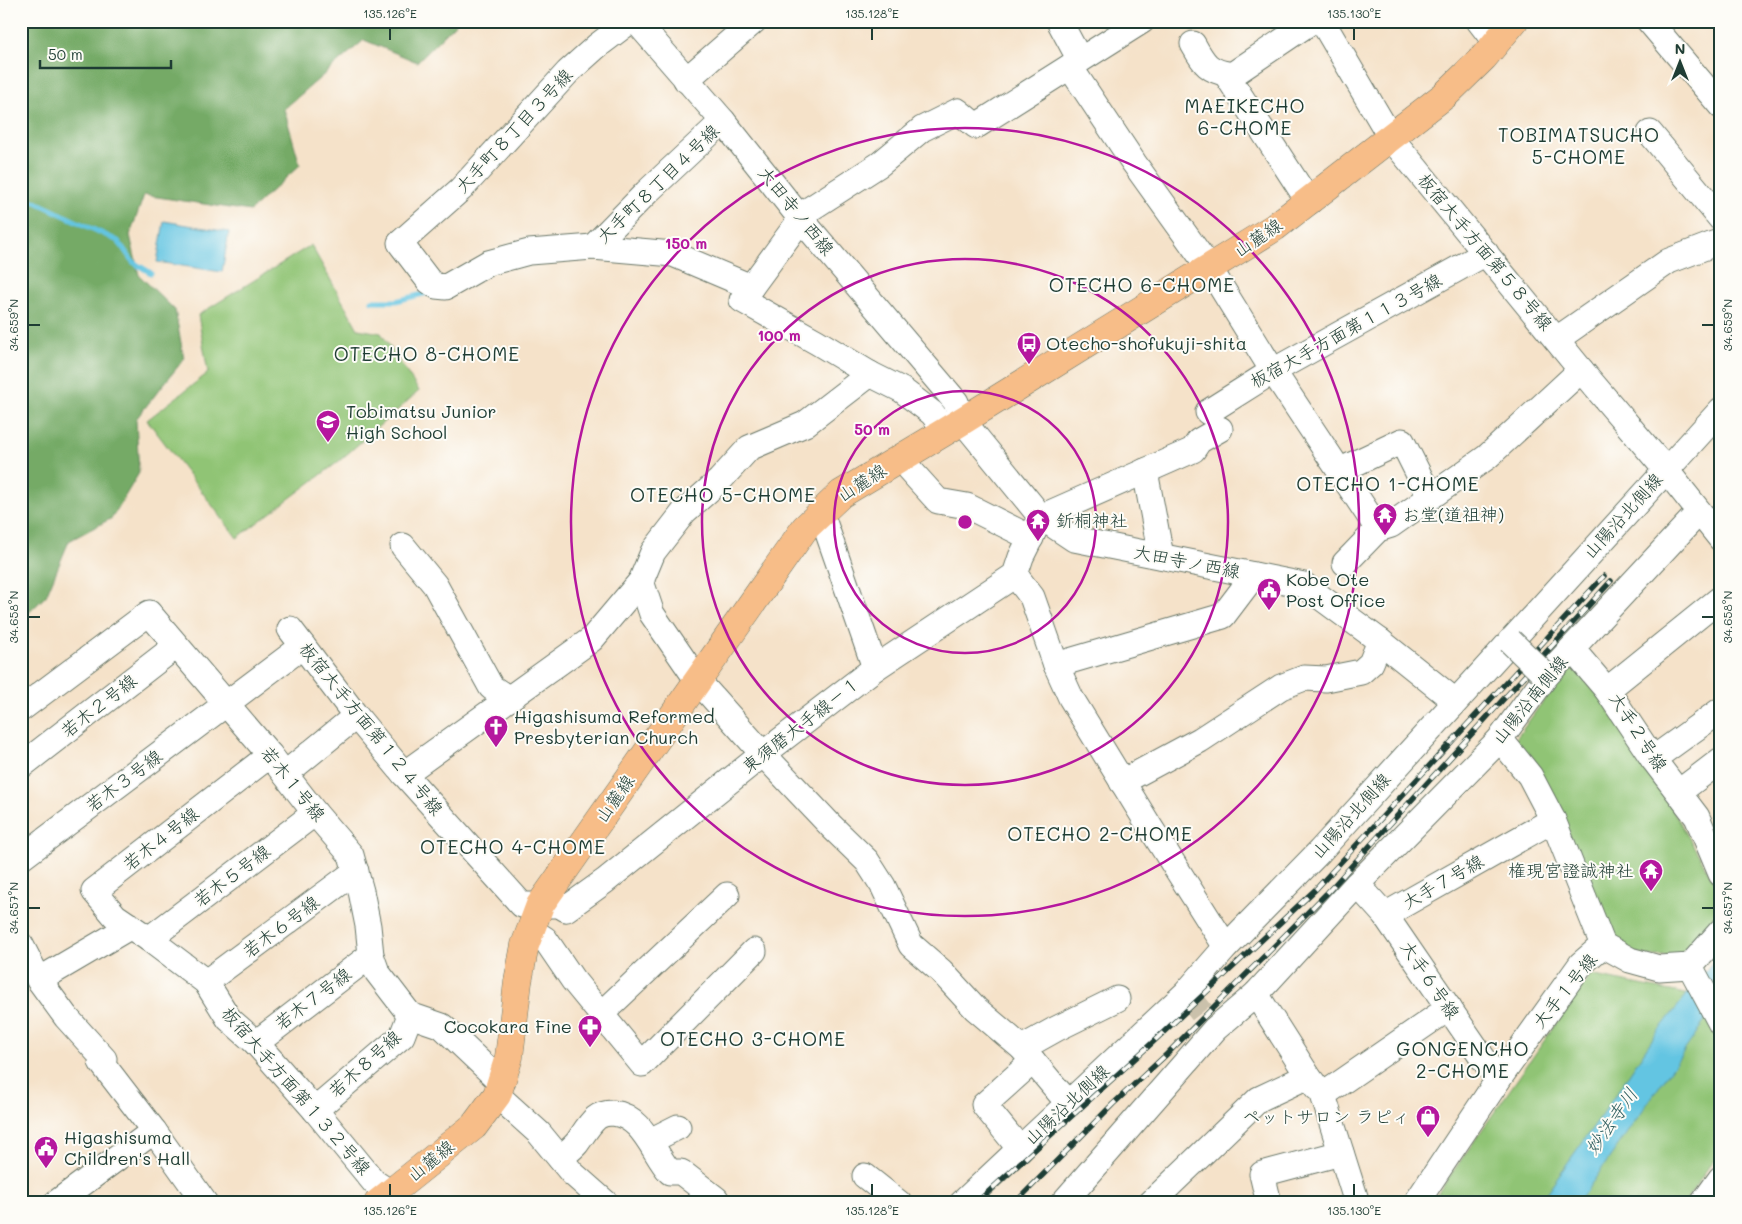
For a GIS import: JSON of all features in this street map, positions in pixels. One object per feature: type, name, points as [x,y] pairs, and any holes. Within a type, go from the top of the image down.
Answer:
[{"type":"main road","name":"山麓線","points":[[389,1200],[474,1126],[500,1089],[509,1056],[518,982],[525,944],[535,917],[805,528],[841,494],[900,459],[955,418],[1210,269],[1275,227],[1444,96],[1469,73],[1514,21]]},
{"type":"street","name":"大手町８丁目３号線","points":[[593,247],[529,252],[488,264],[446,287],[436,286],[429,281],[400,243],[461,189],[568,72],[597,46],[630,21]]},
{"type":"street","name":"大田寺ノ西線","points":[[636,21],[723,121],[800,218],[955,418],[1036,528],[1074,539],[1304,585],[1380,641],[1455,701]]},
{"type":"street","points":[[686,80],[754,21]]},
{"type":"street","points":[[1059,21],[1075,64],[1134,163],[1210,269],[1273,370],[1378,529]]},
{"type":"street","points":[[955,418],[932,412],[902,390],[870,374],[742,300],[800,218],[880,164],[922,129],[958,111],[976,126],[1142,21]]},
{"type":"street","points":[[1193,44],[1204,64],[1219,73],[1232,75],[1312,21]]},
{"type":"street","name":"板宿大手方面第５８号線","points":[[1322,21],[1391,138],[1721,539]]},
{"type":"street","points":[[1478,21],[1496,43]]},
{"type":"street","points":[[1650,21],[1721,106]]},
{"type":"street","points":[[1226,74],[1309,202]]},
{"type":"street","name":"大手町８丁目４号線","points":[[593,247],[646,192],[723,121]]},
{"type":"street","points":[[1650,133],[1721,219]]},
{"type":"street","points":[[1557,339],[1669,261],[1721,242]]},
{"type":"street","points":[[593,247],[673,254],[748,292]]},
{"type":"street","name":"板宿大手方面第１１３号線","points":[[1036,528],[1145,472],[1193,450],[1214,420],[1273,370],[1486,253]]},
{"type":"street","points":[[1346,563],[1378,529],[1391,524],[1487,457],[1581,370]]},
{"type":"street","points":[[404,774],[592,639],[641,581],[653,552],[684,512],[720,480],[749,448],[805,424],[870,374]]},
{"type":"street","name":"山陽沿北側線","points":[[962,1203],[1186,993],[1226,947],[1320,851],[1721,410]]},
{"type":"street","points":[[1339,471],[1402,441],[1430,497]]},
{"type":"street","points":[[900,459],[938,501],[967,506],[1036,528],[1015,575],[1032,597],[1056,664],[1071,698],[1226,947]]},
{"type":"street","points":[[1145,472],[1161,556]]},
{"type":"street","name":"山陽沿南側線","points":[[1063,1203],[1215,1029],[1256,994],[1357,884],[1500,739],[1546,676],[1700,512]]},
{"type":"street","points":[[820,514],[874,668]]},
{"type":"street","points":[[403,546],[435,585],[491,687],[509,699]]},
{"type":"street","name":"東須磨大手線－１","points":[[535,917],[558,906],[566,909],[605,881],[874,668],[1015,575]]},
{"type":"street","points":[[1056,664],[1224,616],[1254,575]]},
{"type":"street","points":[[641,581],[652,614],[698,682],[763,754],[867,861],[883,886],[911,944],[941,971],[976,1009],[1027,1055],[1068,1104]]},
{"type":"street","name":"大手２号線","points":[[1721,598],[1607,690],[1653,759],[1697,817],[1721,874]]},
{"type":"street","name":"若木１号線","points":[[21,709],[149,613],[277,764],[351,855],[368,926],[371,955],[377,972],[410,1015]]},
{"type":"street","name":"若木３号線","points":[[21,858],[226,704],[296,637]]},
{"type":"street","name":"板宿大手方面第１２４号線","points":[[296,637],[356,716],[404,774],[522,906],[535,917],[545,939],[574,980],[642,1064],[754,951]]},
{"type":"street","points":[[1122,782],[1200,740],[1281,687],[1304,678],[1326,679],[1361,672],[1371,663],[1380,641]]},
{"type":"street","points":[[1510,641],[1546,676]]},
{"type":"street","name":"若木２号線","points":[[21,766],[176,646]]},
{"type":"street","points":[[1572,649],[1607,690]]},
{"type":"street","points":[[1653,759],[1721,710]]},
{"type":"street","points":[[277,764],[356,716]]},
{"type":"street","points":[[1500,739],[1530,776],[1553,820],[1603,944]]},
{"type":"street","points":[[1679,792],[1721,760]]},
{"type":"street","name":"若木４号線","points":[[140,933],[115,916],[94,892],[277,764]]},
{"type":"street","name":"若木５号線","points":[[140,933],[315,813]]},
{"type":"street","name":"大手７号線","points":[[1386,915],[1553,820]]},
{"type":"street","name":"若木６号線","points":[[206,982],[356,871]]},
{"type":"street","name":"大手６号線","points":[[1357,884],[1386,915],[1498,1080]]},
{"type":"street","points":[[601,1014],[727,895]]},
{"type":"street","points":[[1720,1022],[1690,966],[1721,931]]},
{"type":"street","points":[[39,980],[140,933]]},
{"type":"street","name":"板宿大手方面第１３２号線","points":[[140,933],[206,982],[229,1019],[256,1043],[315,1110],[389,1200]]},
{"type":"street","name":"大手１号線","points":[[1416,1203],[1498,1080],[1581,964],[1603,944],[1630,960],[1659,968],[1690,966]]},
{"type":"street","points":[[21,945],[39,980],[66,1017],[104,1059],[101,1062],[154,1131],[201,1201]]},
{"type":"street","name":"若木７号線","points":[[256,1043],[371,955]]},
{"type":"street","points":[[1256,994],[1308,1076],[1323,1095],[1357,1203]]},
{"type":"street","points":[[1020,1149],[984,1105],[1027,1055],[1056,1028],[1117,999]]},
{"type":"street","points":[[1323,1095],[1449,1008]]},
{"type":"street","points":[[410,1015],[442,1026],[539,1133],[572,1173],[606,1203]]},
{"type":"street","name":"若木８号線","points":[[315,1110],[402,1036],[410,1015]]},
{"type":"street","points":[[1151,1203],[1259,1099],[1308,1076]]},
{"type":"street","points":[[560,1158],[575,1145],[595,1119],[602,1114],[615,1113],[628,1118],[636,1124],[650,1141],[661,1162],[670,1172],[681,1172],[716,1200]]},
{"type":"street","points":[[650,1141],[678,1126]]},
{"type":"street","points":[[56,1203],[154,1131]]},
{"type":"street","points":[[1269,1203],[1262,1174],[1341,1152]]},
{"type":"street","points":[[865,1176],[899,1203]]},
{"type":"street","points":[[1703,1203],[1721,1178]]},
{"type":"green space","points":[[21,21],[458,21],[417,62],[364,40],[284,109],[300,165],[250,211],[144,195],[130,235],[139,275],[175,310],[184,359],[136,419],[139,473],[112,518],[69,541],[46,596],[21,620]]},
{"type":"green space","points":[[311,245],[358,329],[381,333],[419,391],[338,462],[237,538],[147,420],[208,373],[198,315]]},
{"type":"green space","points":[[1570,664],[1602,699],[1669,803],[1721,894],[1721,913],[1684,956],[1647,956],[1603,945],[1515,740]]},
{"type":"green space","points":[[1590,975],[1721,1001],[1721,1149],[1684,1203],[1431,1203]]},
{"type":"water","points":[[164,221],[229,232],[222,272],[157,262]]},
{"type":"water","name":"妙法寺川","points":[[1721,951],[1721,998],[1578,1203],[1539,1203],[1608,1106],[1653,1038]]},
{"type":"waterway","points":[[21,195],[118,241],[133,262],[151,273]]},
{"type":"waterway","points":[[372,301],[396,301],[431,292]]},
{"type":"tunnel","points":[[1186,993],[1215,1029]]},
{"type":"railway","points":[[976,1203],[1152,1043],[1316,889],[1604,576]]},
{"type":"railway","points":[[1015,1203],[1326,894],[1611,581]]},
{"type":"place","name":"Otecho-shofukuji-shita","points":[[1029,365]]},
{"type":"place","name":"Tobimatsu Junior High School","points":[[328,443]]},
{"type":"place","name":"お堂(道祖神)","points":[[1385,536]]},
{"type":"place","name":"釿桐神社","points":[[1038,542]]},
{"type":"place","name":"Kobe Ote Post Office","points":[[1269,611]]},
{"type":"place","name":"Higashisuma Reformed Presbyterian Church","points":[[496,748]]},
{"type":"place","name":"権現宮證誠神社","points":[[1651,892]]},
{"type":"place","name":"Cocokara Fine","points":[[590,1048]]},
{"type":"place","name":"ペットサロン ラピィ","points":[[1428,1138]]},
{"type":"place","name":"Higashisuma Children's Hall","points":[[46,1169]]},
{"type":"district","name":"MAEIKECHO 6-CHOME","points":[[1245,117]]},
{"type":"district","name":"TOBIMATSUCHO 5-CHOME","points":[[1579,146]]},
{"type":"district","name":"OTECHO 6-CHOME","points":[[1142,285]]},
{"type":"district","name":"OTECHO 8-CHOME","points":[[427,354]]},
{"type":"district","name":"OTECHO 1-CHOME","points":[[1388,484]]},
{"type":"district","name":"OTECHO 5-CHOME","points":[[723,495]]},
{"type":"district","name":"OTECHO 2-CHOME","points":[[1100,834]]},
{"type":"district","name":"OTECHO 4-CHOME","points":[[513,847]]},
{"type":"district","name":"OTECHO 3-CHOME","points":[[753,1039]]},
{"type":"district","name":"GONGENCHO 2-CHOME","points":[[1463,1060]]}]
